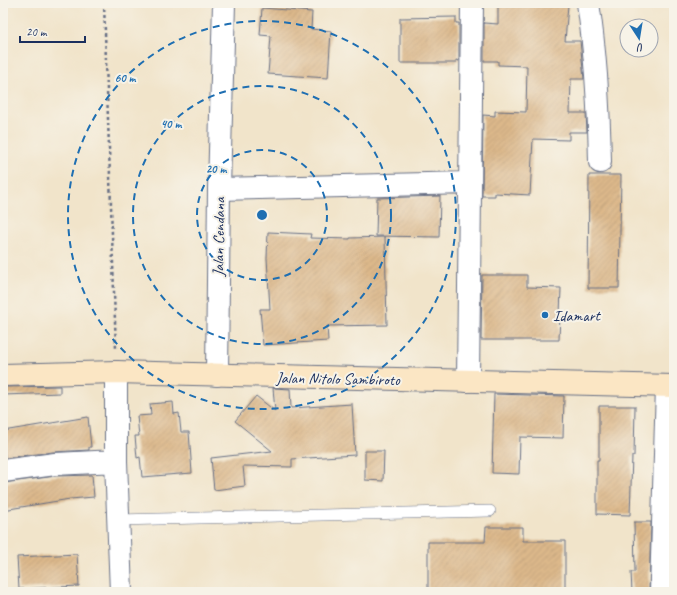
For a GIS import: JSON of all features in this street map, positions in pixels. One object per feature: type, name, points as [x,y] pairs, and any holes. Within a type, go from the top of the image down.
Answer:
[{"type":"street","name":"Jalan Cendana","points":[[217,375],[219,189],[224,3]]},
{"type":"street","points":[[468,381],[472,3]]},
{"type":"street","points":[[588,3],[598,96],[600,162]]},
{"type":"street","points":[[219,189],[469,183]]},
{"type":"street","name":"Jalan Nitolo Sambiroto","points":[[3,375],[116,372],[670,386]]},
{"type":"street","points":[[116,372],[116,461],[121,592]]},
{"type":"street","points":[[661,592],[670,386]]},
{"type":"street","points":[[3,471],[55,464],[116,461]]},
{"type":"lane","points":[[118,520],[490,511]]},
{"type":"path","points":[[3,4],[21,3]]},
{"type":"path","points":[[104,3],[116,372]]},
{"type":"building","points":[[498,3],[545,3],[568,5],[565,41],[580,41],[584,79],[571,79],[570,113],[586,113],[587,132],[569,132],[569,140],[533,139],[530,195],[495,193],[495,196],[482,196],[483,115],[495,116],[495,111],[526,112],[527,66],[498,65],[498,61],[484,61],[484,23],[498,24]]},
{"type":"building","points":[[262,8],[312,12],[311,29],[331,31],[328,78],[268,74],[271,36],[260,35]]},
{"type":"building","points":[[456,17],[456,23],[459,23],[459,61],[456,60],[456,63],[400,63],[400,18]]},
{"type":"building","points":[[589,175],[621,175],[619,288],[588,288]]},
{"type":"building","points":[[440,196],[439,237],[376,236],[377,198]]},
{"type":"building","points":[[268,232],[311,234],[310,238],[350,239],[385,237],[387,325],[327,326],[328,341],[263,345],[260,309],[270,309],[267,258]]},
{"type":"building","points":[[482,275],[527,275],[527,287],[561,288],[559,340],[481,340]]},
{"type":"building","points":[[60,386],[60,393],[3,395],[3,387]]},
{"type":"building","points":[[273,388],[290,389],[291,408],[352,404],[355,455],[292,459],[292,467],[243,466],[245,486],[214,490],[211,458],[272,451],[235,421],[256,396],[275,411]]},
{"type":"building","points":[[494,394],[564,396],[563,438],[520,437],[519,474],[492,473]]},
{"type":"building","points":[[173,402],[174,414],[179,413],[181,432],[189,432],[192,473],[142,477],[140,457],[137,458],[135,436],[139,436],[137,416],[151,415],[150,404]]},
{"type":"building","points":[[599,406],[635,406],[634,456],[632,456],[630,515],[597,514]]},
{"type":"building","points":[[88,417],[91,447],[89,447],[89,450],[53,452],[5,458],[3,431]]},
{"type":"building","points":[[365,451],[384,451],[383,481],[365,480]]},
{"type":"building","points":[[92,475],[94,497],[70,499],[3,510],[3,483],[56,476]]},
{"type":"building","points":[[634,522],[651,522],[649,592],[632,592],[631,572],[635,572]]},
{"type":"building","points":[[486,527],[523,527],[523,541],[565,541],[565,592],[428,592],[428,542],[485,542]]},
{"type":"building","points":[[77,554],[79,586],[19,589],[17,557]]},
{"type":"place","name":"Idamart","points":[[545,315]]}]
